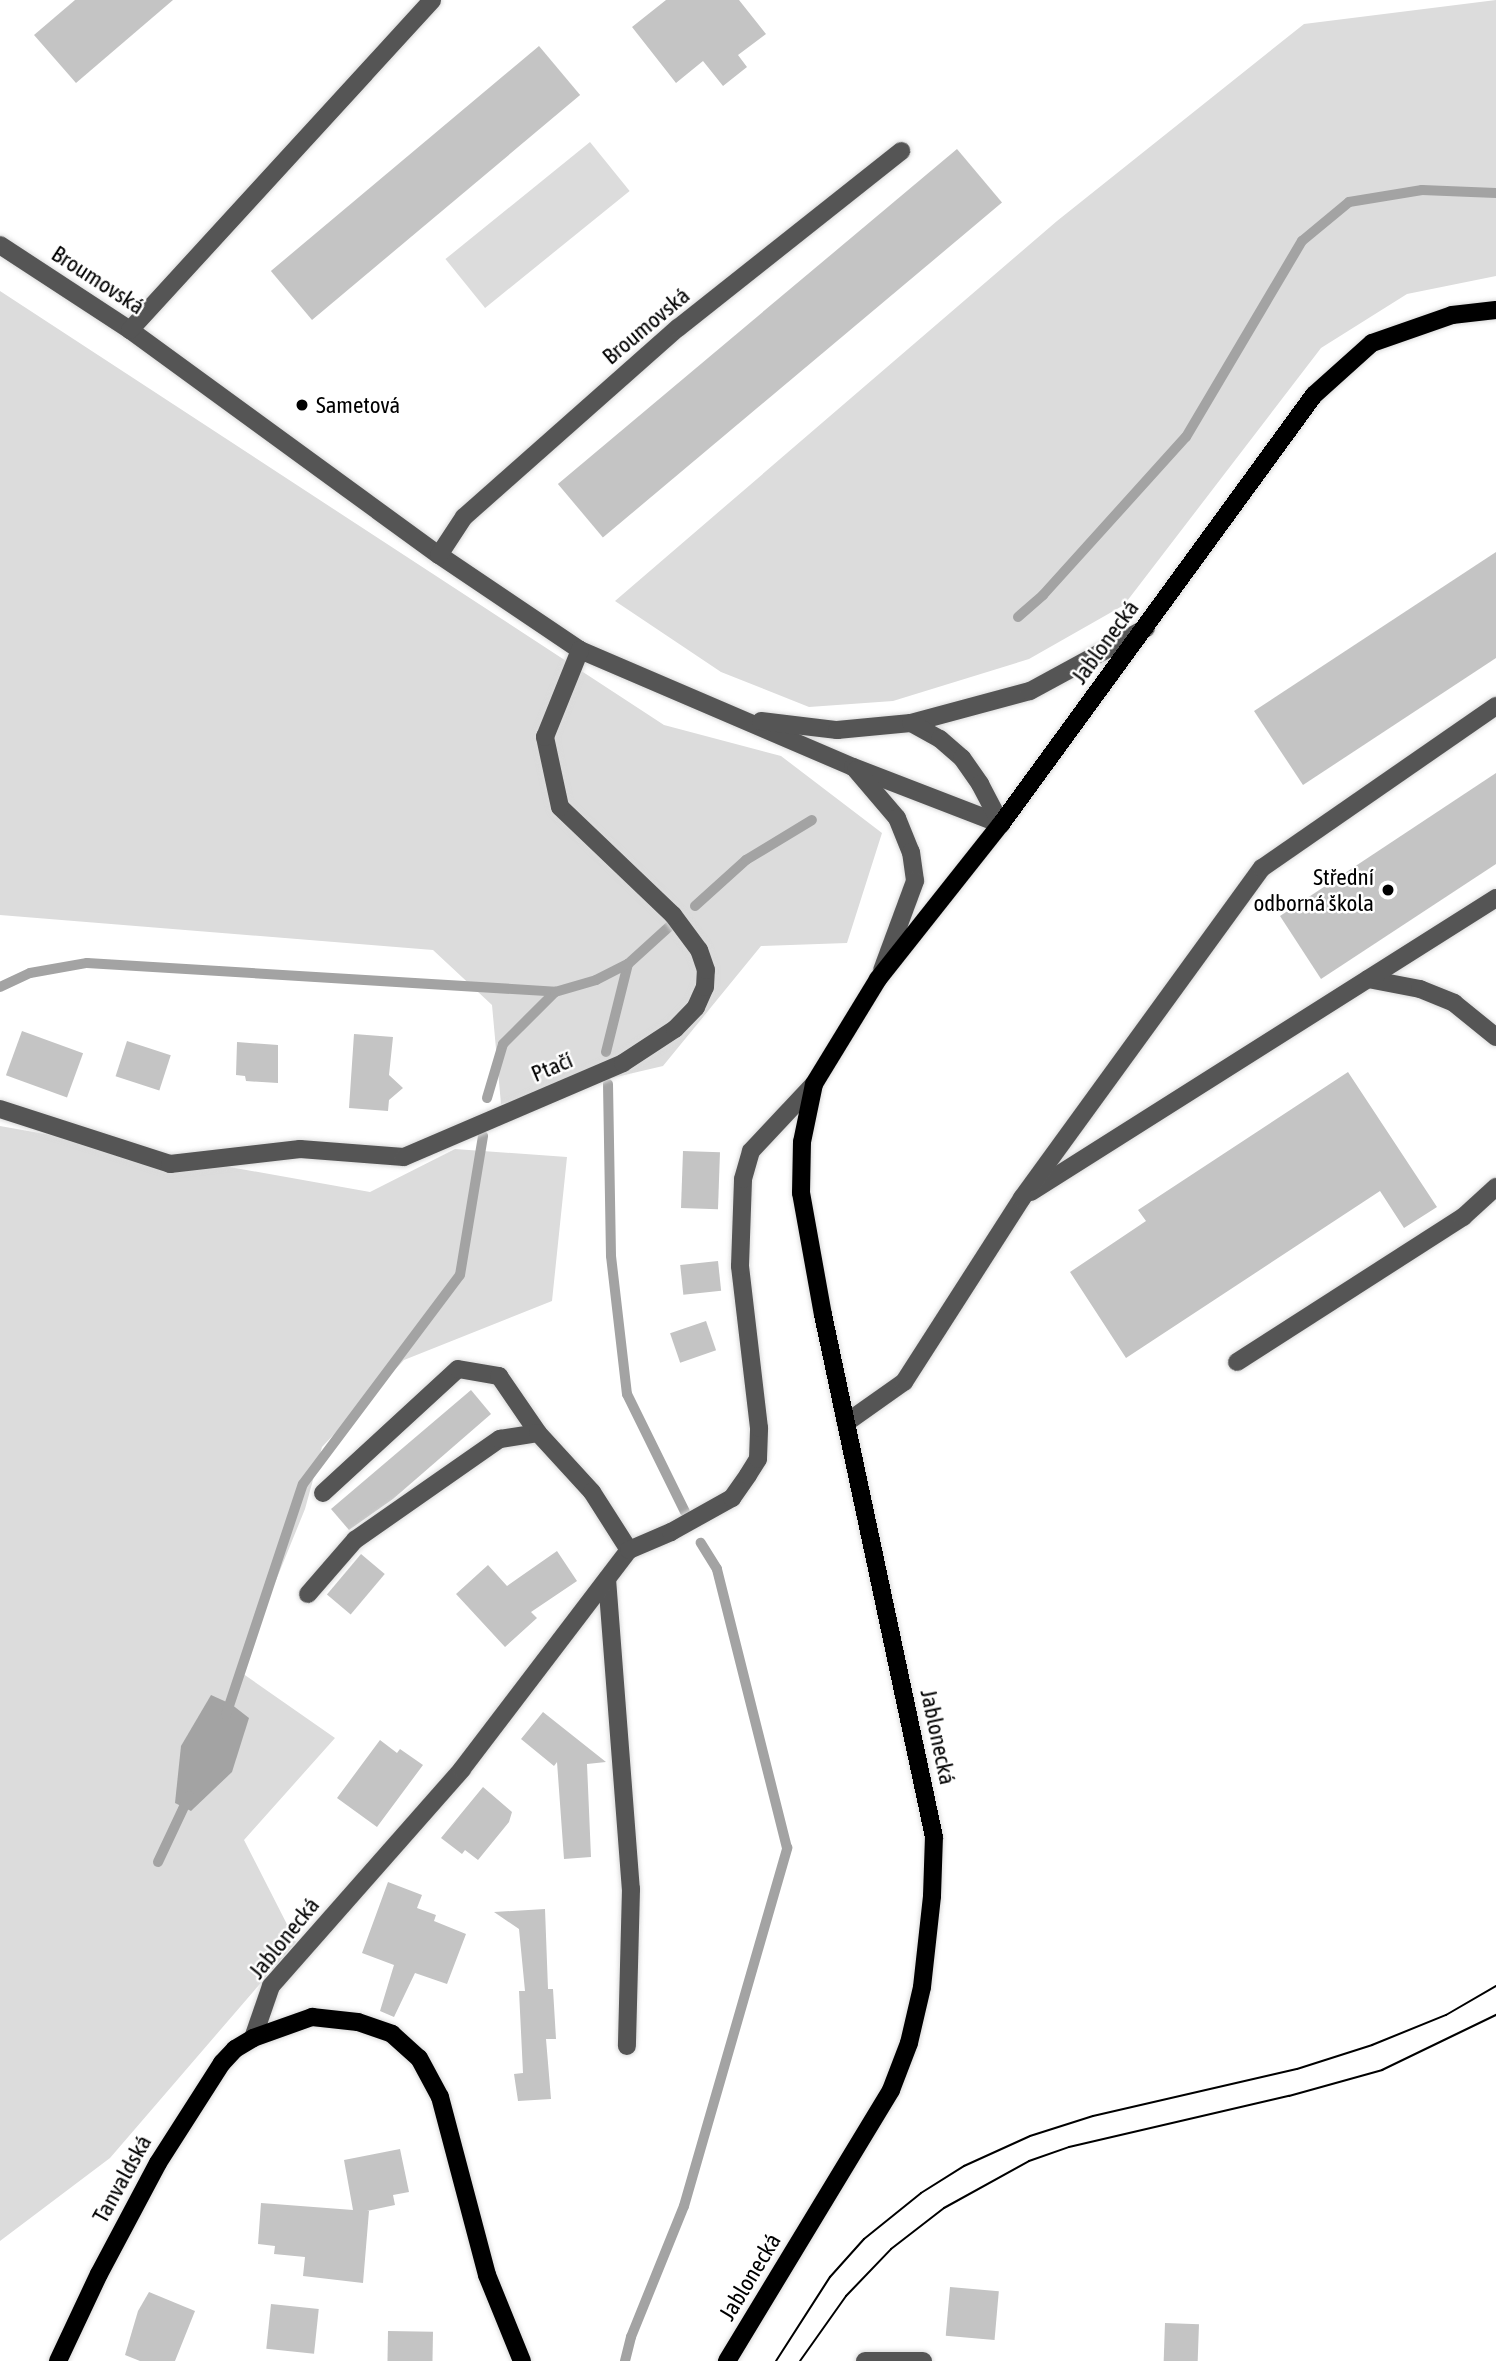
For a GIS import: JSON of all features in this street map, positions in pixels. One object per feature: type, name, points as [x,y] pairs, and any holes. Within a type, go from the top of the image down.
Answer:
[{"type":"main road","name":"Jablonecká","points":[[727,2361],[891,2090],[909,2043],[922,1987],[932,1896],[934,1837],[846,1423],[802,1193],[802,1142],[814,1084],[878,979],[1001,824],[1314,395],[1372,343],[1452,315],[1496,310]]},
{"type":"main road","points":[[253,2038],[312,2017],[358,2022],[392,2034],[419,2058],[440,2097],[487,2275],[522,2361]]},
{"type":"main road","name":"Tanvaldská","points":[[58,2361],[99,2274],[158,2163],[222,2063],[235,2049],[253,2038]]},
{"type":"street","points":[[130,330],[432,0]]},
{"type":"street","name":"Broumovská","points":[[439,555],[464,517],[668,337],[901,151]]},
{"type":"street","name":"Broumovská","points":[[0,246],[130,330],[439,555],[580,650],[853,767],[1001,824]]},
{"type":"street","name":"Broumovská","points":[[743,719],[836,730],[911,723],[1030,691],[1146,628]]},
{"type":"street","name":"Ptačí","points":[[0,1109],[170,1164],[300,1149],[404,1157],[623,1063],[675,1029],[696,1007],[705,987],[706,970],[699,950],[673,915],[560,807],[545,737],[580,650]]},
{"type":"street","points":[[846,1423],[904,1382],[1022,1198],[1262,868],[1496,706]]},
{"type":"street","points":[[911,723],[940,739],[962,758],[981,784],[1001,824]]},
{"type":"street","name":"Broumovská","points":[[853,767],[897,818],[911,852],[915,881],[878,979]]},
{"type":"street","points":[[1022,1198],[1496,898]]},
{"type":"street","points":[[1368,979],[1420,989],[1454,1003],[1496,1037]]},
{"type":"street","name":"Jablonecká","points":[[253,2038],[271,1986],[462,1769],[629,1550],[671,1532],[732,1498],[758,1459],[759,1428],[740,1266],[743,1179],[751,1151],[814,1084]]},
{"type":"street","points":[[1237,1362],[1463,1217],[1496,1187]]},
{"type":"street","points":[[323,1493],[458,1369],[499,1376],[538,1433],[592,1492],[629,1550]]},
{"type":"street","points":[[308,1594],[355,1540],[366,1532],[500,1439],[538,1433]]},
{"type":"street","points":[[607,1579],[631,1889],[627,2046]]},
{"type":"street","points":[[865,2361],[923,2361]]},
{"type":"shaded area","points":[[1496,0],[1496,276],[1407,294],[1321,348],[1124,605],[1029,659],[893,701],[809,707],[721,672],[615,601],[1057,221],[1304,24]]},
{"type":"shaded area","points":[[590,142],[630,191],[485,308],[445,259]]},
{"type":"shaded area","points":[[0,291],[664,725],[781,756],[882,833],[847,943],[761,946],[663,1066],[501,1104],[492,1005],[433,950],[0,915]]},
{"type":"shaded area","points":[[0,1126],[370,1192],[455,1149],[567,1157],[552,1301],[404,1360],[322,1447],[305,1509],[239,1671],[335,1738],[244,1840],[296,1942],[110,2158],[0,2241]]},
{"type":"shaded area","points":[[211,1695],[231,1704],[249,1718],[232,1772],[191,1811],[175,1803],[181,1746]]},
{"type":"building","points":[[75,0],[173,0],[76,83],[34,35]]},
{"type":"building","points":[[666,0],[739,0],[766,34],[738,55],[747,67],[723,86],[703,61],[676,83],[632,27]]},
{"type":"building","points":[[539,46],[580,95],[312,320],[271,271]]},
{"type":"building","points":[[957,149],[1002,203],[603,538],[558,484]]},
{"type":"building","points":[[1496,552],[1496,658],[1303,785],[1254,711]]},
{"type":"building","name":"Střední odborná škola","points":[[1496,773],[1496,864],[1321,979],[1280,916]]},
{"type":"building","points":[[22,1031],[83,1053],[67,1097],[6,1075]]},
{"type":"building","points":[[354,1034],[393,1037],[389,1075],[403,1088],[389,1100],[388,1111],[349,1108]]},
{"type":"building","points":[[127,1041],[171,1055],[159,1090],[116,1076]]},
{"type":"building","points":[[237,1042],[278,1045],[278,1083],[246,1081],[245,1076],[236,1075]]},
{"type":"building","points":[[1348,1072],[1437,1207],[1404,1228],[1380,1191],[1126,1358],[1070,1272],[1146,1221],[1138,1210]]},
{"type":"building","points":[[683,1151],[720,1152],[718,1209],[681,1208]]},
{"type":"building","points":[[718,1261],[721,1291],[683,1295],[680,1265]]},
{"type":"building","points":[[706,1321],[716,1350],[680,1363],[670,1333]]},
{"type":"building","points":[[471,1390],[491,1414],[393,1499],[349,1530],[331,1509]]},
{"type":"building","points":[[557,1551],[577,1581],[531,1612],[537,1618],[505,1647],[456,1594],[488,1565],[507,1586]]},
{"type":"building","points":[[361,1554],[385,1574],[351,1615],[327,1595]]},
{"type":"building","points":[[543,1712],[606,1762],[587,1764],[591,1857],[564,1859],[557,1762],[554,1766],[521,1739]]},
{"type":"building","points":[[380,1740],[397,1753],[400,1749],[423,1765],[377,1827],[337,1798]]},
{"type":"building","points":[[483,1787],[512,1812],[509,1822],[478,1860],[465,1850],[462,1854],[441,1838]]},
{"type":"building","points":[[388,1882],[422,1895],[417,1908],[436,1915],[434,1921],[466,1934],[447,1984],[415,1973],[394,2017],[380,2011],[394,1965],[362,1953]]},
{"type":"building","points":[[545,1909],[548,1989],[553,1989],[556,2039],[546,2039],[551,2099],[518,2101],[514,2074],[523,2073],[519,1991],[525,1991],[519,1929],[494,1912]]},
{"type":"building","points":[[400,2149],[409,2192],[393,2195],[395,2205],[367,2211],[363,2283],[303,2276],[305,2257],[274,2254],[275,2246],[258,2244],[261,2203],[353,2210],[344,2160]]},
{"type":"building","points":[[950,2287],[999,2291],[995,2340],[946,2336]]},
{"type":"building","points":[[149,2292],[195,2311],[175,2361],[140,2361],[125,2355],[138,2311]]},
{"type":"building","points":[[271,2304],[319,2309],[314,2354],[266,2349]]},
{"type":"building","points":[[1165,2323],[1199,2324],[1198,2361],[1164,2361]]},
{"type":"building","points":[[388,2331],[433,2332],[432,2361],[387,2361]]},
{"type":"waterway","points":[[1018,617],[1043,595],[1186,437],[1302,241],[1349,202],[1422,190],[1496,193]]},
{"type":"waterway","points":[[695,906],[746,860],[812,820]]},
{"type":"waterway","points":[[606,1052],[628,964],[671,925]]},
{"type":"waterway","points":[[0,987],[30,973],[87,963],[555,992]]},
{"type":"waterway","points":[[487,1098],[503,1044],[555,992],[596,980],[628,964]]},
{"type":"waterway","points":[[608,1084],[611,1256],[627,1394],[685,1512]]},
{"type":"waterway","points":[[226,1715],[303,1484],[460,1275],[483,1136]]},
{"type":"waterway","points":[[625,2361],[631,2337],[684,2206],[787,1848],[717,1569],[701,1543]]},
{"type":"waterway","points":[[158,1862],[189,1796]]},
{"type":"tram line","points":[[776,2361],[830,2277],[864,2239],[921,2193],[964,2166],[1030,2136],[1093,2116],[1297,2069],[1372,2045],[1446,2015],[1496,1986]]},
{"type":"tram line","points":[[800,2361],[846,2296],[891,2249],[944,2208],[1029,2161],[1069,2147],[1289,2096],[1382,2070],[1496,2015]]},
{"type":"place","name":"Sametová","points":[[302,405]]},
{"type":"place","name":"Střední odborná škola","points":[[1388,890]]}]
